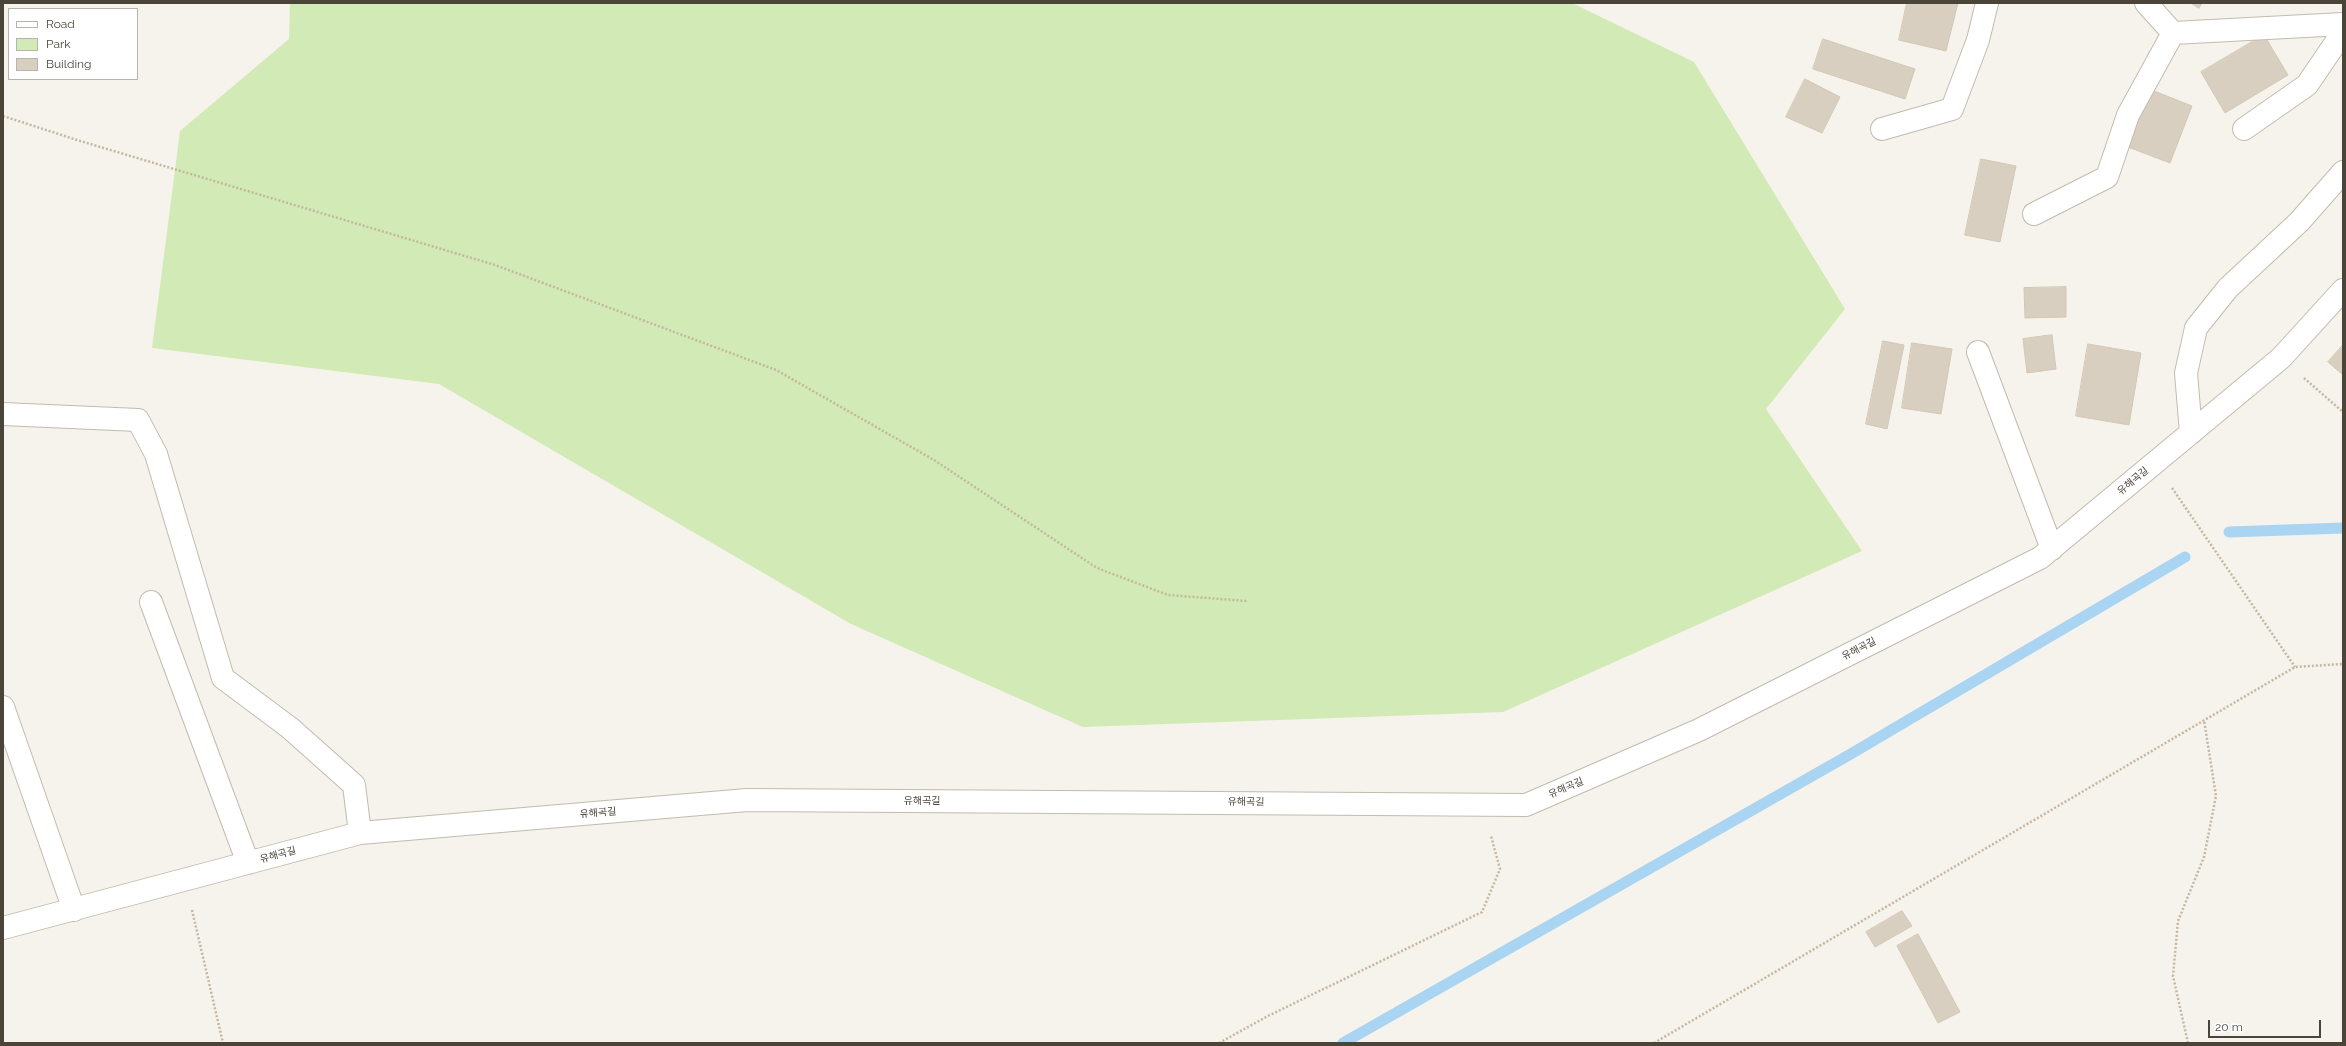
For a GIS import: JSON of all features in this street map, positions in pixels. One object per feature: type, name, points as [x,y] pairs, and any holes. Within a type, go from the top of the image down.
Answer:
[{"type":"street","points":[[1882,129],[1952,108],[1978,40],[1987,3]]},
{"type":"street","points":[[2146,3],[2173,33]]},
{"type":"street","points":[[2173,33],[2343,24]]},
{"type":"street","points":[[2244,129],[2307,85],[2343,32]]},
{"type":"street","points":[[2034,214],[2107,177],[2128,115],[2173,33]]},
{"type":"street","points":[[2191,433],[2186,372],[2196,328],[2228,288],[2300,222],[2343,172]]},
{"type":"street","name":"유해곡길","points":[[3,928],[360,833],[747,800],[1526,805],[1699,730],[2040,558],[2281,358],[2343,290]]},
{"type":"street","points":[[1978,352],[2052,549]]},
{"type":"street","points":[[3,414],[138,420],[156,454],[223,678],[290,728],[354,785],[360,833]]},
{"type":"street","points":[[151,602],[248,863]]},
{"type":"street","points":[[3,707],[74,910]]},
{"type":"path","points":[[3,116],[77,140],[495,266],[776,370],[934,460],[1097,568],[1168,595],[1247,601]]},
{"type":"path","points":[[2281,358],[2343,412]]},
{"type":"path","points":[[2155,463],[2295,667]]},
{"type":"path","points":[[1654,1043],[2295,667],[2343,664]]},
{"type":"path","points":[[2188,1043],[2173,976],[2178,921],[2204,857],[2216,796],[2204,720]]},
{"type":"path","points":[[1219,1043],[1268,1016],[1482,912],[1500,869],[1482,804]]},
{"type":"path","points":[[185,880],[223,1043]]},
{"type":"green space","points":[[290,3],[1572,3],[1694,62],[1845,309],[1766,409],[1862,551],[1503,712],[1083,727],[851,624],[439,384],[152,348],[180,131],[289,39]]},
{"type":"building","points":[[1907,3],[1958,3],[1946,51],[1899,40]]},
{"type":"building","points":[[2191,3],[2202,3],[2199,8]]},
{"type":"building","points":[[2264,35],[2288,75],[2225,113],[2201,72]]},
{"type":"building","points":[[1823,39],[1915,69],[1905,99],[1813,69]]},
{"type":"building","points":[[1805,79],[1840,97],[1822,133],[1786,117]]},
{"type":"building","points":[[2149,89],[2192,106],[2170,163],[2128,147]]},
{"type":"building","points":[[1981,159],[2016,166],[2000,242],[1965,235]]},
{"type":"building","points":[[2066,287],[2066,317],[2025,318],[2024,288]]},
{"type":"building","points":[[2052,335],[2056,369],[2027,373],[2023,339]]},
{"type":"building","points":[[1883,341],[1904,345],[1887,429],[1866,424]]},
{"type":"building","points":[[1912,343],[1952,349],[1941,414],[1902,408]]},
{"type":"building","points":[[2088,344],[2141,353],[2129,425],[2076,416]]},
{"type":"building","points":[[2343,345],[2343,375],[2328,362]]},
{"type":"building","points":[[1902,911],[1912,926],[1875,947],[1866,932]]},
{"type":"building","points":[[1918,934],[1960,1012],[1938,1023],[1897,946]]},
{"type":"waterway","points":[[2229,532],[2343,528]]},
{"type":"waterway","points":[[1343,1043],[1849,755],[2185,557]]}]
